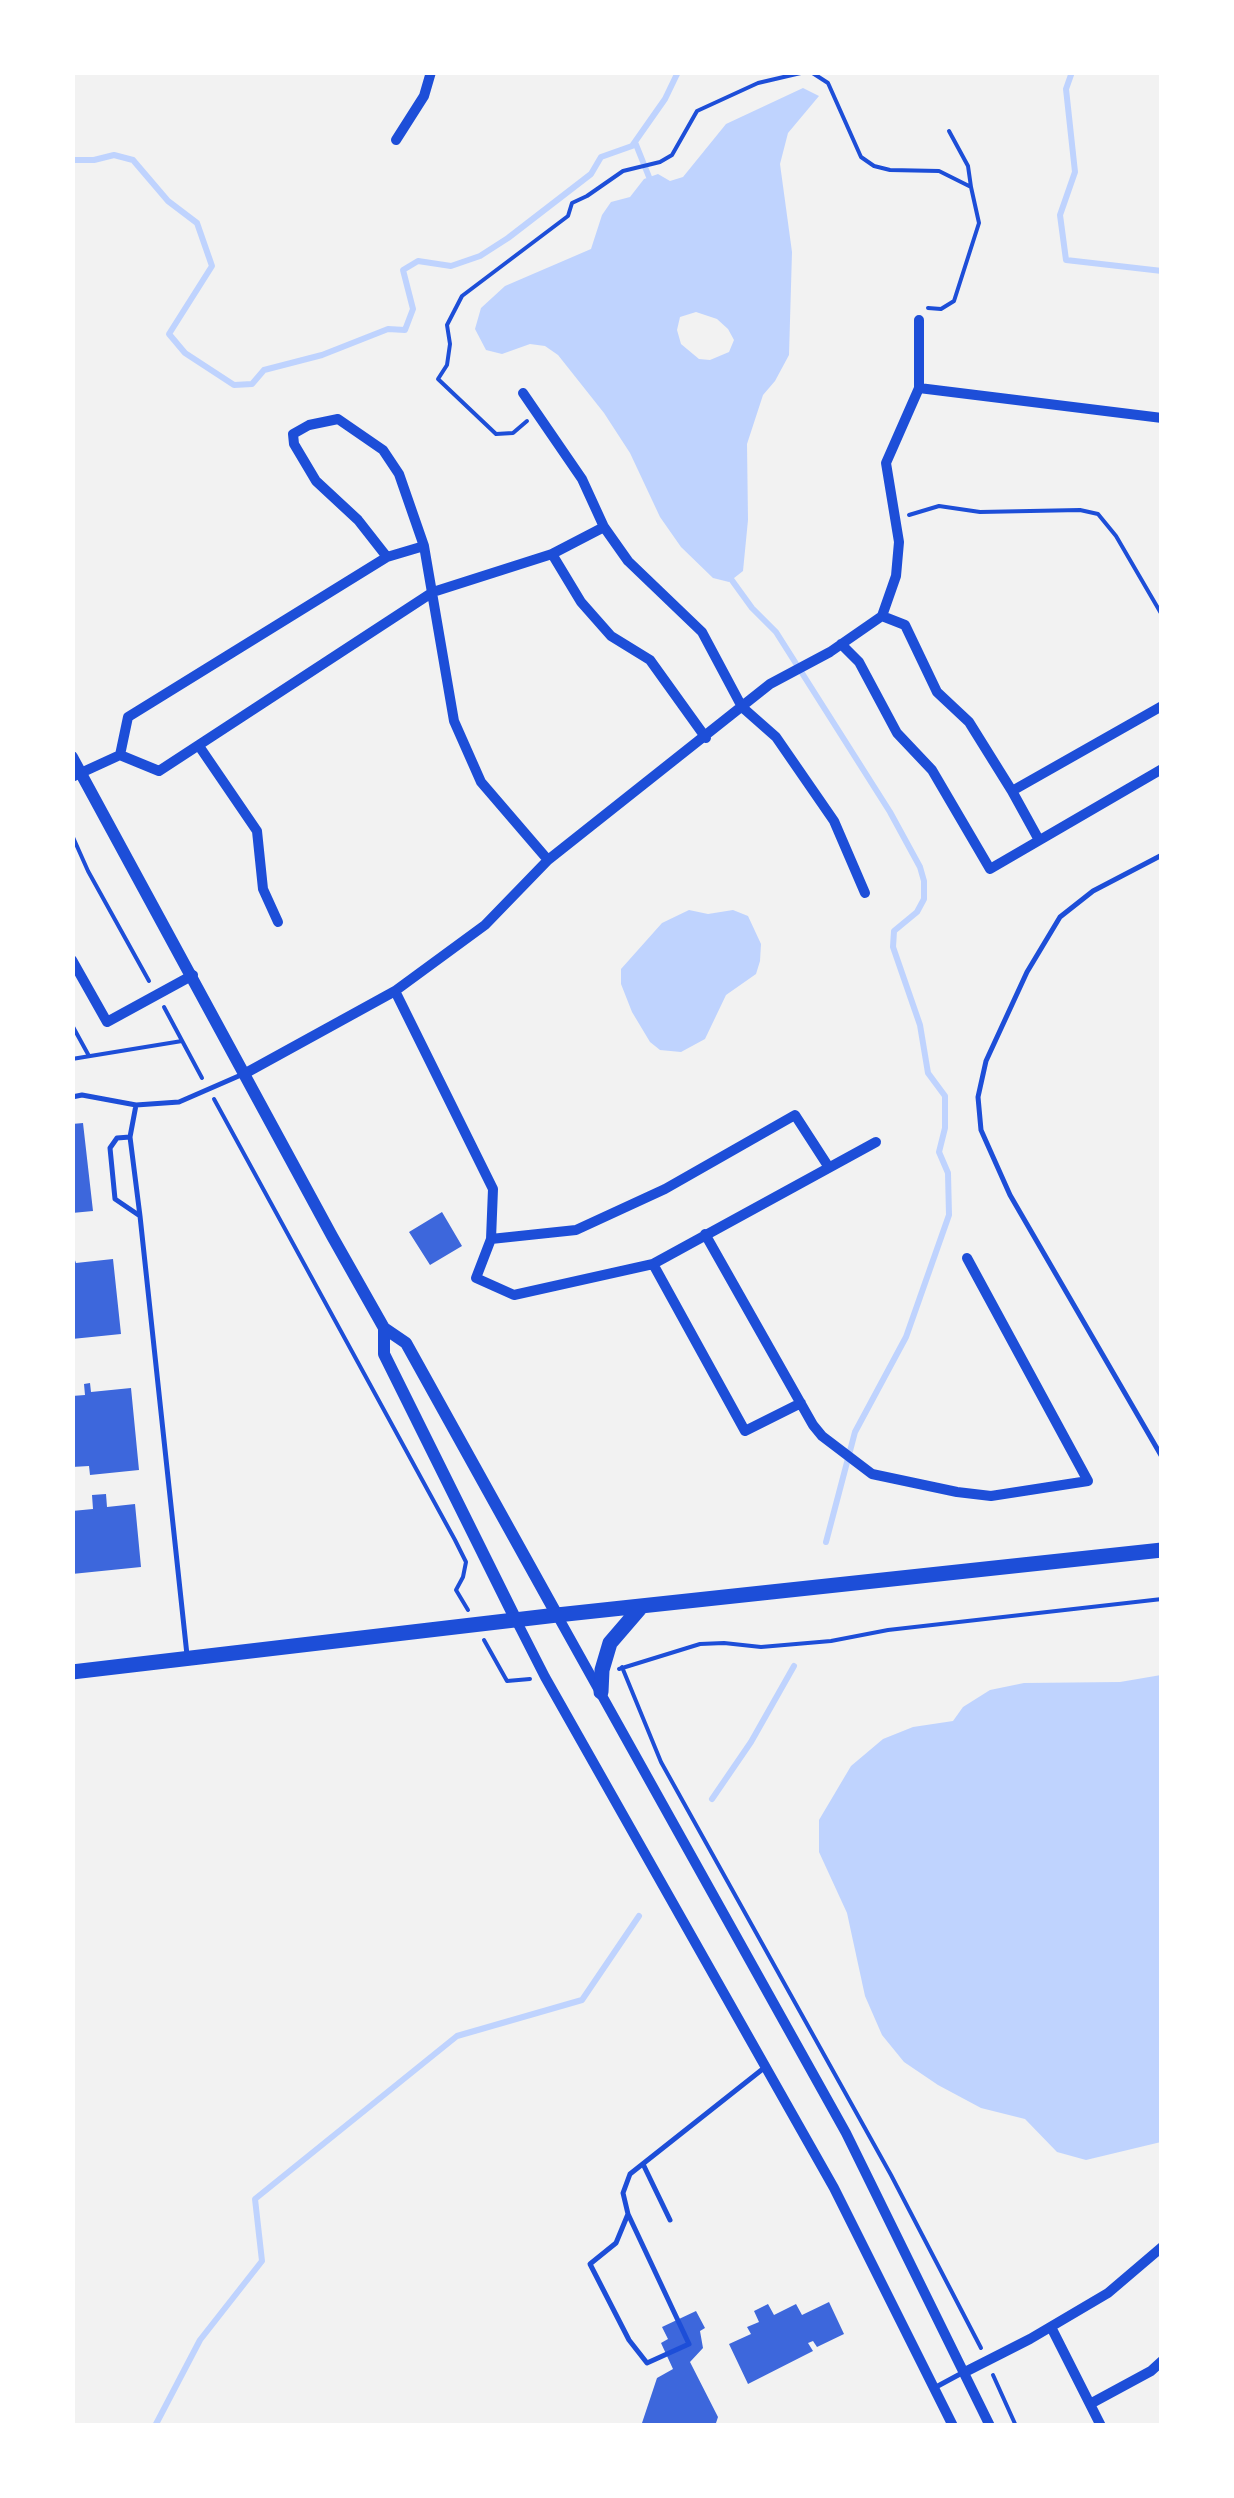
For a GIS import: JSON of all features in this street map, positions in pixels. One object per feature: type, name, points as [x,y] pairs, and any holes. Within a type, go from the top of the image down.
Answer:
[{"type":"main road","points":[[72,1672],[1162,1550]]},
{"type":"main road","points":[[601,1692],[601,1672],[610,1643],[640,1607]]},
{"type":"street","points":[[396,140],[424,96],[431,72]]},
{"type":"street","points":[[244,1074],[395,991],[485,925],[548,860],[770,684],[830,652],[882,616],[896,576],[899,542],[886,463],[919,388],[919,320]]},
{"type":"street","points":[[919,388],[1162,418]]},
{"type":"street","points":[[523,393],[582,479],[604,526],[628,561],[702,632],[742,707],[776,737],[834,821],[865,893]]},
{"type":"street","points":[[388,557],[358,520],[316,480],[294,444],[293,434],[309,425],[338,419],[383,450],[399,474],[424,546],[454,722],[482,782],[548,860]]},
{"type":"street","points":[[77,776],[120,755],[160,771],[433,592],[552,554],[604,526]]},
{"type":"street","points":[[120,755],[128,717],[388,557],[424,546]]},
{"type":"street","points":[[552,554],[581,602],[611,636],[650,660],[706,738]]},
{"type":"street","points":[[882,616],[905,624],[937,692],[970,722],[1039,840]]},
{"type":"street","points":[[841,644],[859,662],[897,733],[932,770],[990,869],[1162,769]]},
{"type":"street","points":[[1012,791],[1162,706]]},
{"type":"street","points":[[199,746],[257,831],[263,889],[278,922]]},
{"type":"street","points":[[72,757],[77,776],[193,974],[384,1328],[406,1343],[846,2133],[990,2426]]},
{"type":"street","points":[[72,960],[107,1022],[193,974]]},
{"type":"street","points":[[395,991],[493,1190],[491,1238],[476,1278],[514,1295],[653,1264],[876,1142]]},
{"type":"street","points":[[491,1238],[576,1230],[666,1188],[794,1115],[828,1166]]},
{"type":"street","points":[[705,1234],[822,1436],[872,1474],[991,1496],[1088,1481],[967,1258]]},
{"type":"street","points":[[653,1264],[745,1431],[801,1403]]},
{"type":"street","points":[[384,1328],[384,1354],[545,1678],[834,2188],[952,2426]]},
{"type":"street","points":[[964,2372],[1108,2294],[1162,2248]]},
{"type":"street","points":[[1051,2327],[1101,2426]]},
{"type":"street","points":[[1090,2404],[1162,2361]]},
{"type":"lane","points":[[1162,855],[1093,891],[1060,917],[1027,972],[986,1060],[978,1097],[981,1130],[1010,1196],[1162,1457]]},
{"type":"lane","points":[[72,1097],[82,1095],[136,1105],[178,1102],[244,1074]]},
{"type":"lane","points":[[136,1105],[130,1137],[188,1660]]},
{"type":"lane","points":[[130,1137],[118,1138],[110,1148],[115,1199],[140,1216]]},
{"type":"lane","points":[[628,2214],[616,2243],[590,2264],[629,2340],[647,2364],[688,2344],[628,2214],[623,2192],[630,2174],[767,2066]]},
{"type":"lane","points":[[642,2164],[670,2220]]},
{"type":"lane","points":[[934,2388],[964,2372]]},
{"type":"path","points":[[536,412],[513,433],[496,434],[438,379],[448,365],[447,325],[454,306],[568,216],[572,202],[627,170],[658,163],[672,155],[697,112],[758,83],[808,72],[828,83],[861,157],[890,170],[939,171],[971,187]]},
{"type":"path","points":[[919,320],[918,308],[942,309],[954,300],[978,224],[968,166],[950,131]]},
{"type":"path","points":[[896,520],[939,506],[993,512],[1080,510],[1098,514],[1116,536],[1162,614]]},
{"type":"path","points":[[72,835],[455,1540],[466,1562],[456,1590]]},
{"type":"path","points":[[72,1026],[89,1056]]},
{"type":"path","points":[[72,1059],[182,1041]]},
{"type":"path","points":[[601,1672],[623,1669],[700,1644],[778,1646],[831,1642],[888,1630],[1162,1599]]},
{"type":"path","points":[[623,1669],[661,1762],[891,2175],[1016,2426]]},
{"type":"path","points":[[507,1682],[545,1678]]},
{"type":"water","points":[[803,88],[819,96],[788,133],[780,164],[792,252],[789,355],[763,395],[747,444],[748,520],[743,571],[729,582],[713,578],[681,547],[660,517],[630,453],[558,355],[545,346],[530,344],[502,354],[486,350],[475,329],[481,308],[505,286],[591,249],[602,215],[611,202],[630,197],[644,179],[658,174],[670,181],[683,177],[726,124]],"holes":[[[696,312],[717,319],[734,340],[729,352],[710,360],[699,359],[681,344],[677,330],[680,317]]]},
{"type":"water","points":[[689,910],[708,914],[733,910],[748,916],[761,944],[760,961],[756,974],[726,995],[705,1039],[681,1052],[660,1050],[650,1042],[632,1012],[621,984],[621,969],[662,923]]},
{"type":"water","points":[[1161,1675],[1161,2142],[1086,2160],[1057,2152],[1025,2119],[981,2108],[938,2085],[904,2062],[882,2035],[865,1996],[847,1913],[819,1852],[819,1820],[851,1766],[883,1739],[913,1727],[953,1721],[963,1707],[990,1690],[1024,1683],[1120,1682]]},
{"type":"building","points":[[83,1123],[93,1211],[72,1213],[72,1124]]},
{"type":"building","points":[[442,1212],[462,1246],[430,1265],[409,1232]]},
{"type":"building","points":[[72,1252],[76,1263],[113,1259],[121,1334],[72,1339]]},
{"type":"building","points":[[90,1383],[91,1392],[131,1388],[139,1470],[90,1475],[89,1466],[72,1467],[72,1396],[85,1395],[84,1384]]},
{"type":"building","points":[[106,1494],[107,1507],[135,1504],[141,1567],[72,1574],[72,1511],[93,1509],[92,1495]]},
{"type":"building","points":[[829,2302],[844,2334],[817,2347],[813,2341],[808,2343],[813,2351],[748,2384],[729,2344],[751,2334],[747,2327],[759,2322],[754,2311],[768,2304],[774,2315],[796,2304],[802,2315]]},
{"type":"building","points":[[696,2311],[705,2328],[700,2331],[703,2348],[690,2362],[718,2417],[715,2426],[641,2426],[657,2378],[673,2369],[661,2343],[668,2339],[662,2327]]},
{"type":"waterway","points":[[72,160],[114,155],[133,160],[168,201],[197,223],[212,266],[169,334],[185,353],[234,385],[252,384],[264,370],[322,355],[388,329],[405,330],[413,309],[403,270],[418,261],[451,266],[480,256],[508,238],[591,174],[601,157],[632,146],[665,99],[678,72]]},
{"type":"waterway","points":[[748,72],[755,72]]},
{"type":"waterway","points":[[1072,72],[1066,89],[1075,172],[1060,215],[1066,260],[1162,271]]},
{"type":"waterway","points":[[635,142],[649,177]]},
{"type":"waterway","points":[[731,579],[776,632],[890,812],[924,881],[924,899],[917,912],[894,931],[893,947],[920,1025],[928,1073],[945,1096],[945,1128],[939,1152],[948,1173],[949,1215],[906,1337],[855,1432],[826,1542]]},
{"type":"waterway","points":[[712,1799],[751,1742],[794,1666]]},
{"type":"waterway","points":[[155,2426],[200,2340],[262,2261],[255,2199],[457,2036],[582,2000],[639,1916]]}]
